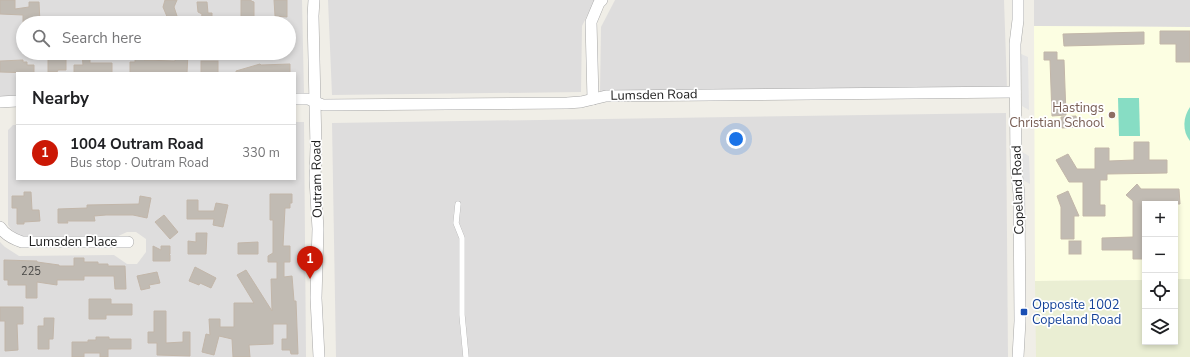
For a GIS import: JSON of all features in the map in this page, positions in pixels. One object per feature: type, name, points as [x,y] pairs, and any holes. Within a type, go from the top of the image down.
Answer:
[{"type":"street","name":"Outram Road","points":[[314,0],[315,179],[318,229],[316,298],[319,357]]},
{"type":"street","points":[[592,99],[591,22],[599,3],[602,0]]},
{"type":"street","name":"Copeland Road","points":[[1018,0],[1018,20],[1015,44],[1016,168],[1019,194],[1020,321],[1018,357]]},
{"type":"street","name":"Lumsden Road","points":[[296,99],[308,99],[323,105],[567,103],[581,102],[606,96],[673,94],[1015,92]]},
{"type":"street","points":[[0,102],[16,101]]},
{"type":"street","name":"Lumsden Place","points":[[0,227],[13,240],[22,242],[128,242]]},
{"type":"lane","points":[[458,204],[456,223],[462,238],[462,315],[466,357]]},
{"type":"shaded area","points":[[0,0],[302,0],[304,95],[296,95],[296,72],[16,72],[16,97],[0,97]]},
{"type":"shaded area","points":[[328,0],[595,0],[582,26],[581,92],[332,95]]},
{"type":"shaded area","points":[[615,0],[1004,0],[1007,88],[600,92],[601,27]]},
{"type":"shaded area","points":[[1034,0],[1190,0],[1190,27],[1034,26]]},
{"type":"shaded area","name":"Hastings Christian School","points":[[1034,26],[1190,27],[1190,279],[1178,279],[1178,201],[1142,201],[1142,280],[1035,281]]},
{"type":"shaded area","points":[[1021,54],[1028,57],[1029,110],[1022,106]]},
{"type":"shaded area","points":[[1006,113],[1008,357],[336,357],[332,123]]},
{"type":"shaded area","points":[[296,122],[304,122],[306,357],[0,357],[0,242],[19,256],[114,255],[127,264],[137,264],[146,252],[146,239],[136,232],[127,232],[112,239],[20,238],[13,232],[8,225],[8,130],[13,125],[16,125],[16,180],[296,180]]},
{"type":"shaded area","points":[[1022,152],[1029,156],[1030,184],[1023,180]]},
{"type":"shaded area","points":[[1178,279],[1190,279],[1190,357],[1036,357],[1035,281],[1142,280],[1142,345],[1178,345]]},
{"type":"green space","points":[[1118,98],[1139,98],[1140,136],[1119,136]]},
{"type":"green space","points":[[1190,107],[1190,141],[1187,137],[1184,124]]},
{"type":"building","points":[[0,0],[15,0],[15,9],[29,7],[29,2],[39,2],[40,16],[0,14]]},
{"type":"building","points":[[165,0],[177,0],[174,7],[177,16],[167,16],[163,7]]},
{"type":"building","points":[[241,0],[251,0],[254,2],[254,16],[241,16]]},
{"type":"building","points":[[274,0],[287,0],[287,16],[275,16]]},
{"type":"building","points":[[197,2],[207,2],[208,13],[212,13],[212,16],[202,16],[202,14],[198,12]]},
{"type":"building","points":[[1160,31],[1190,31],[1190,62],[1176,62],[1176,44],[1160,44]]},
{"type":"building","points":[[1144,32],[1144,44],[1064,46],[1063,34]]},
{"type":"building","points":[[1044,52],[1057,52],[1057,60],[1064,60],[1066,115],[1052,116],[1050,60],[1044,60]]},
{"type":"building","points":[[23,60],[23,62],[27,62],[27,65],[34,65],[34,72],[0,72],[0,61]]},
{"type":"building","points":[[48,60],[66,60],[66,70],[48,72]]},
{"type":"building","points":[[83,60],[90,60],[90,63],[112,63],[112,72],[74,72],[74,65],[83,65]]},
{"type":"building","points":[[135,60],[188,60],[187,72],[130,72],[130,62],[135,62]]},
{"type":"building","points":[[201,61],[218,61],[218,72],[201,72]]},
{"type":"building","points":[[260,64],[290,64],[290,72],[236,71]]},
{"type":"building","points":[[1076,116],[1077,127],[1062,128],[1061,117]]},
{"type":"building","points":[[1134,142],[1149,142],[1149,160],[1167,160],[1167,173],[1107,174],[1107,180],[1100,180],[1100,205],[1105,205],[1105,216],[1083,216],[1083,182],[1069,182],[1056,160],[1068,154],[1077,169],[1095,169],[1095,148],[1109,148],[1109,161],[1134,160]]},
{"type":"building","points":[[1137,184],[1141,189],[1179,189],[1180,204],[1178,204],[1178,201],[1142,201],[1142,259],[1133,259],[1133,250],[1102,250],[1102,238],[1133,237],[1133,201],[1126,195]]},
{"type":"building","points":[[1068,191],[1079,216],[1074,216],[1074,239],[1061,239],[1061,207],[1057,196]]},
{"type":"building","points":[[24,192],[31,192],[32,210],[39,210],[40,221],[17,224],[17,208],[12,208],[12,196],[24,196]]},
{"type":"building","points":[[270,194],[292,194],[292,203],[290,203],[290,208],[285,208],[283,246],[290,246],[290,262],[284,262],[284,277],[292,276],[294,301],[296,301],[298,354],[291,354],[290,350],[282,350],[282,339],[287,339],[287,324],[273,324],[273,344],[249,345],[250,357],[233,357],[232,339],[219,336],[214,355],[202,352],[206,334],[210,335],[209,319],[220,319],[220,327],[234,327],[234,303],[254,303],[237,275],[246,270],[272,311],[271,279],[277,279],[277,262],[268,262],[268,256],[273,253],[273,220],[270,220]]},
{"type":"building","points":[[140,196],[151,198],[147,218],[133,215],[106,215],[94,216],[95,221],[67,221],[68,223],[58,223],[58,209],[87,208],[87,205],[139,204]]},
{"type":"building","points":[[187,200],[198,200],[198,211],[214,211],[216,203],[228,205],[223,227],[213,225],[214,219],[187,219]]},
{"type":"building","points":[[164,215],[178,232],[170,239],[155,222]]},
{"type":"building","points":[[196,233],[207,233],[206,254],[188,254],[188,241],[196,242]]},
{"type":"building","points":[[1069,241],[1081,241],[1081,254],[1069,254]]},
{"type":"building","points":[[258,242],[258,254],[238,254],[238,243]]},
{"type":"building","points":[[153,246],[161,250],[161,246],[170,246],[170,261],[153,261]]},
{"type":"building","points":[[74,258],[84,258],[84,262],[98,262],[98,264],[108,264],[108,266],[125,266],[126,289],[115,289],[114,276],[84,276],[84,280],[57,280],[57,285],[37,282],[37,298],[26,298],[26,285],[8,285],[8,280],[4,280],[4,260],[37,261],[59,266],[74,266]]},
{"type":"building","points":[[195,267],[216,278],[211,288],[200,283],[199,285],[189,281]]},
{"type":"building","points":[[157,272],[160,283],[149,285],[150,288],[141,290],[137,276]]},
{"type":"building","points":[[89,299],[111,299],[111,304],[132,304],[132,315],[106,315],[106,319],[89,319]]},
{"type":"building","points":[[0,307],[23,307],[23,324],[17,324],[18,350],[5,351],[5,321],[0,321]]},
{"type":"building","points":[[154,311],[166,311],[166,343],[183,342],[183,332],[190,332],[190,356],[157,355],[157,343],[148,343],[148,332],[154,332]]},
{"type":"building","points":[[44,318],[54,318],[53,339],[49,339],[49,349],[38,349],[38,326],[44,326]]},
{"type":"building","points":[[96,337],[109,337],[109,339],[131,339],[131,349],[108,349],[108,357],[100,357],[100,353],[84,353],[84,357],[72,357],[72,342],[88,342],[88,340],[96,340]]},
{"type":"place","name":"Hastings Christian School","points":[[1112,115]]},
{"type":"place","name":"1004 Outram Road","points":[[310,279]]},
{"type":"place","name":"Opposite 1002 Copeland Road","points":[[1024,312]]}]
